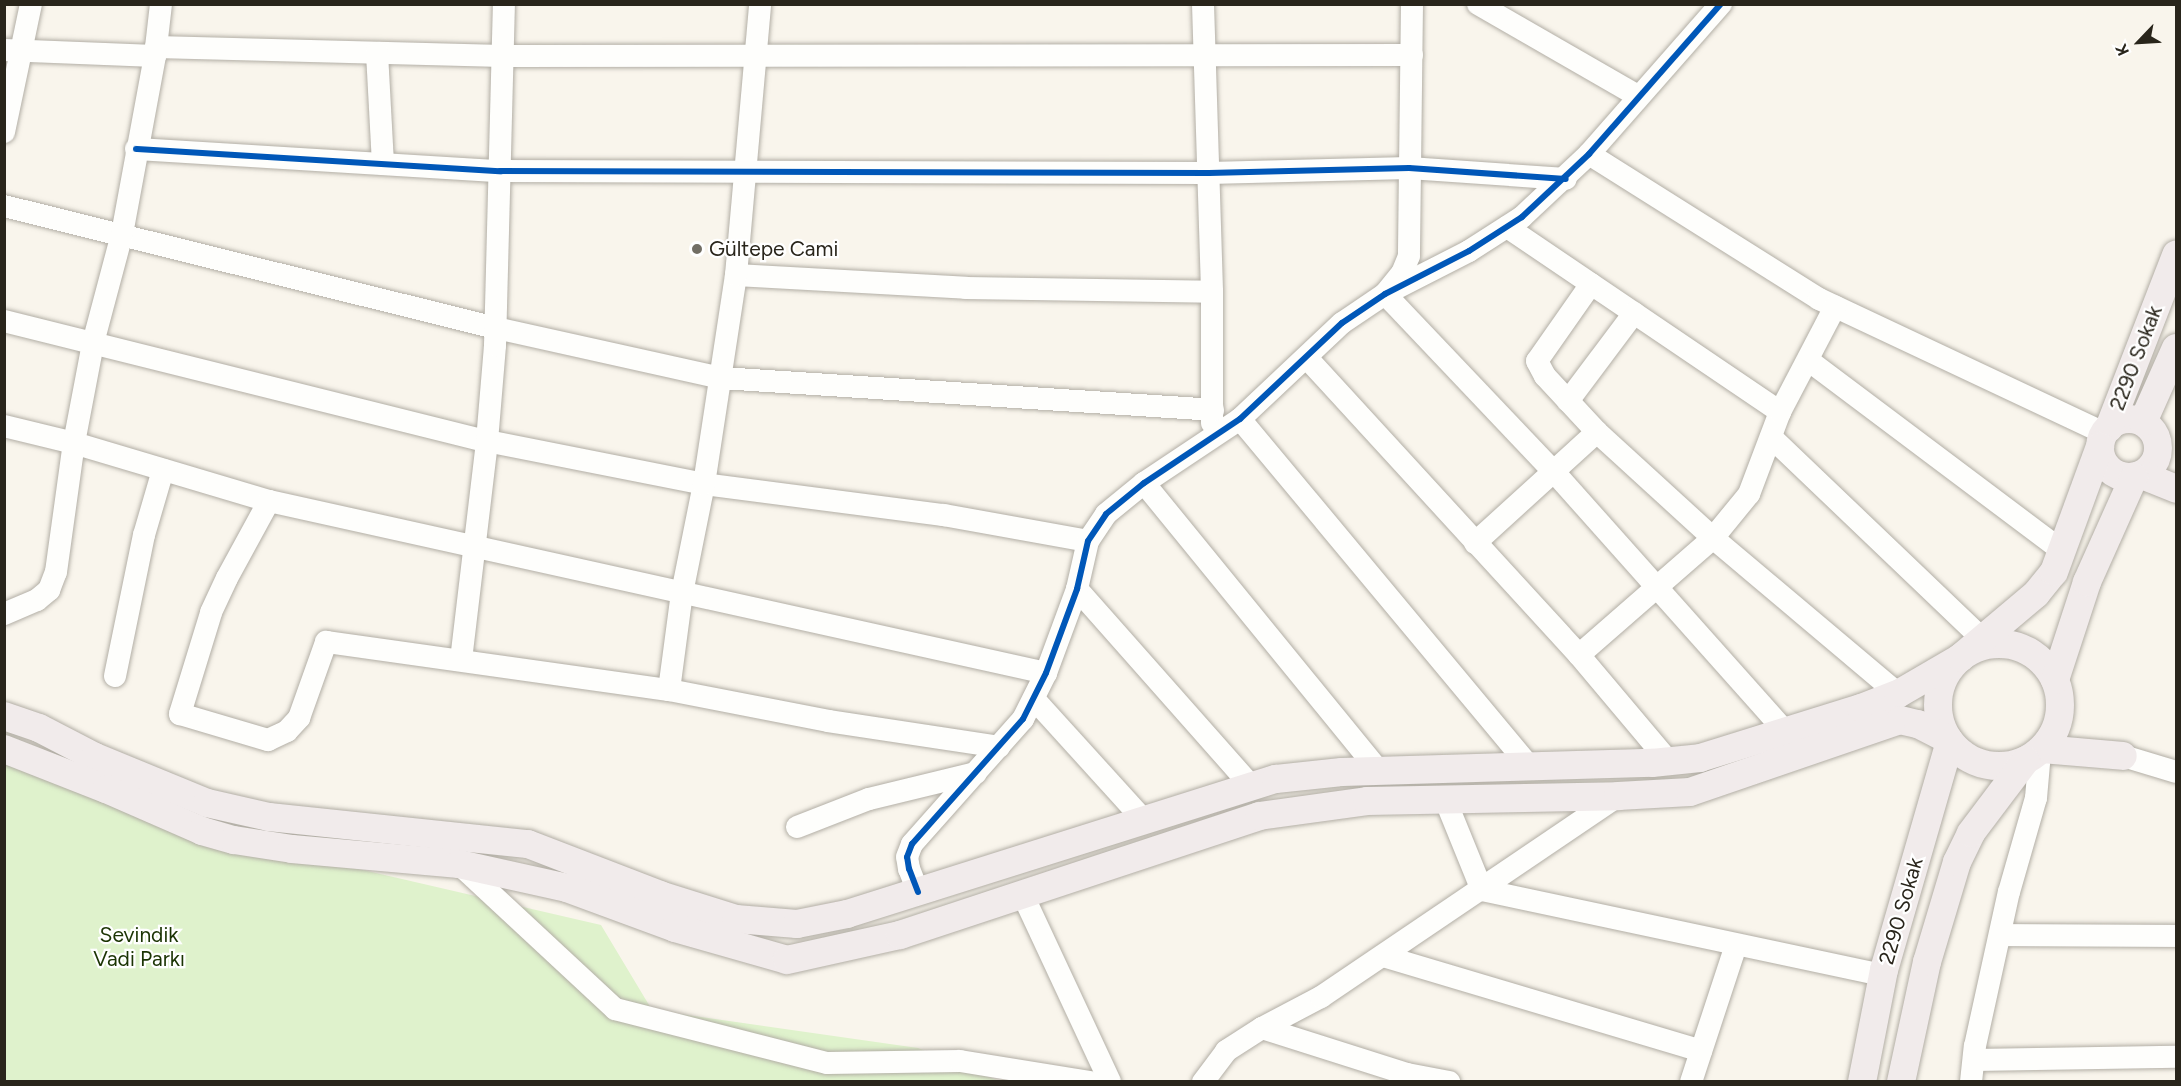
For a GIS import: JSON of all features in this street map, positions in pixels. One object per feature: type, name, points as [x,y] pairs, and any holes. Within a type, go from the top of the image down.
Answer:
[{"type":"main road","name":"2290 Sokak","points":[[1862,1082],[1868,1041],[1883,975],[1949,741],[1939,720],[1938,700],[1942,681],[1960,658],[2036,594],[2054,572],[2104,436],[2176,255]]},
{"type":"main road","name":"2290 Sokak","points":[[2055,680],[2087,582],[2138,476],[2154,465],[2159,451],[2158,436],[2176,348]]},
{"type":"main road","name":"2290 Sokak","points":[[2104,436],[2117,422],[2132,419],[2158,436]]},
{"type":"main road","points":[[2104,436],[2103,461],[2112,473],[2127,478],[2138,476],[2176,489]]},
{"type":"main road","name":"2290 Sokak","points":[[1901,1082],[1927,962],[1957,862],[1971,833],[2053,735],[2060,710],[2060,696],[2055,680],[2042,661],[2025,650],[2007,644],[1987,645],[1968,651],[1960,658]]},
{"type":"main road","points":[[4,716],[39,728],[95,757],[207,803],[269,818],[528,844],[660,895],[736,919],[797,924],[847,914],[1276,779],[1342,772],[1669,762],[1700,758],[1898,694],[1960,658]]},
{"type":"main road","points":[[2060,710],[2088,738],[2123,756]]},
{"type":"main road","points":[[4,749],[106,789],[202,831],[234,840],[292,849],[459,864],[567,888],[675,928],[787,960],[900,935],[1259,816],[1367,801],[1618,796],[1690,792],[1900,720],[1918,724],[1949,741],[1962,755],[1981,764],[2001,767],[2036,753],[2123,756]]},
{"type":"street","points":[[4,132],[13,50],[31,4]]},
{"type":"street","points":[[4,614],[37,600],[50,590],[56,572],[74,443],[93,343],[122,234],[155,51],[161,4]]},
{"type":"street","points":[[461,660],[488,441],[496,328],[504,4]]},
{"type":"street","points":[[669,690],[682,593],[722,378],[736,275],[760,4]]},
{"type":"street","points":[[1203,4],[1214,410],[1210,439]]},
{"type":"street","points":[[1385,294],[1402,273],[1409,256],[1412,4]]},
{"type":"street","points":[[1478,4],[1638,96]]},
{"type":"street","points":[[918,892],[909,869],[908,857],[912,844],[1023,719],[1046,673],[1077,589],[1088,541],[1106,514],[1144,483],[1240,419],[1342,323],[1385,294],[1469,251],[1522,218],[1566,179],[1721,4]]},
{"type":"street","points":[[13,50],[757,57],[1412,55]]},
{"type":"street","points":[[377,53],[383,164]]},
{"type":"street","points":[[136,149],[500,171],[987,171],[1209,174],[1409,168],[1566,179]]},
{"type":"street","points":[[1589,154],[1835,307],[2104,436]]},
{"type":"street","points":[[4,206],[496,328],[722,378],[1214,410]]},
{"type":"street","points":[[1507,227],[1780,412]]},
{"type":"street","points":[[736,275],[966,288],[1212,292]]},
{"type":"street","points":[[1591,284],[1537,361],[1545,376],[1597,432],[1713,538],[1898,694]]},
{"type":"street","points":[[1385,294],[1555,473],[1786,732]]},
{"type":"street","points":[[1579,655],[1713,538],[1749,494],[1780,412],[1835,307]]},
{"type":"street","points":[[1568,401],[1634,313]]},
{"type":"street","points":[[4,321],[488,441],[704,484],[944,514],[1088,541]]},
{"type":"street","points":[[1307,357],[1579,655],[1669,762]]},
{"type":"street","points":[[1808,360],[2062,551]]},
{"type":"street","points":[[1240,419],[1530,767]]},
{"type":"street","points":[[4,426],[74,443],[269,501],[1046,673]]},
{"type":"street","points":[[1475,543],[1555,473],[1597,432]]},
{"type":"street","points":[[1771,437],[1981,639]]},
{"type":"street","points":[[116,675],[144,535],[163,470]]},
{"type":"street","points":[[1144,483],[1380,772]]},
{"type":"street","points":[[269,501],[227,578],[211,614],[180,714],[268,740],[287,731],[299,718],[326,642],[669,690],[828,721],[999,747]]},
{"type":"street","points":[[1077,589],[1251,786]]},
{"type":"street","points":[[1034,699],[1143,819]]},
{"type":"street","points":[[2036,753],[2036,798],[2009,892],[1972,1071],[2176,1057]]},
{"type":"street","points":[[2123,756],[2176,772]]},
{"type":"street","points":[[797,826],[869,799],[976,773]]},
{"type":"street","points":[[1203,1082],[1226,1051],[1262,1028],[1321,997],[1618,796]]},
{"type":"street","points":[[1445,799],[1482,890]]},
{"type":"street","points":[[459,864],[615,1009],[825,1072],[960,1061],[1090,1082]]},
{"type":"street","points":[[1482,890],[1883,975]]},
{"type":"street","points":[[1022,893],[1110,1082]]},
{"type":"street","points":[[2000,936],[2176,936]]},
{"type":"street","points":[[1691,1082],[1736,945]]},
{"type":"street","points":[[1383,956],[1701,1051]]},
{"type":"street","points":[[1262,1028],[1407,1074],[1449,1082]]},
{"type":"green space","name":"Sevindik Vadi Parkı","points":[[4,757],[234,840],[601,925],[652,1010],[918,1048],[999,1081],[5,1081]]},
{"type":"cycle path","points":[[918,892],[907,857],[912,844],[1023,719],[1046,673],[1077,589],[1088,541],[1106,514],[1144,483],[1240,419],[1342,323],[1385,294],[1469,251],[1522,217],[1589,154],[1721,4]]},
{"type":"cycle path","points":[[136,149],[500,171],[1209,173],[1409,168],[1566,179]]},
{"type":"place","name":"Gültepe Cami","points":[[697,249]]}]
